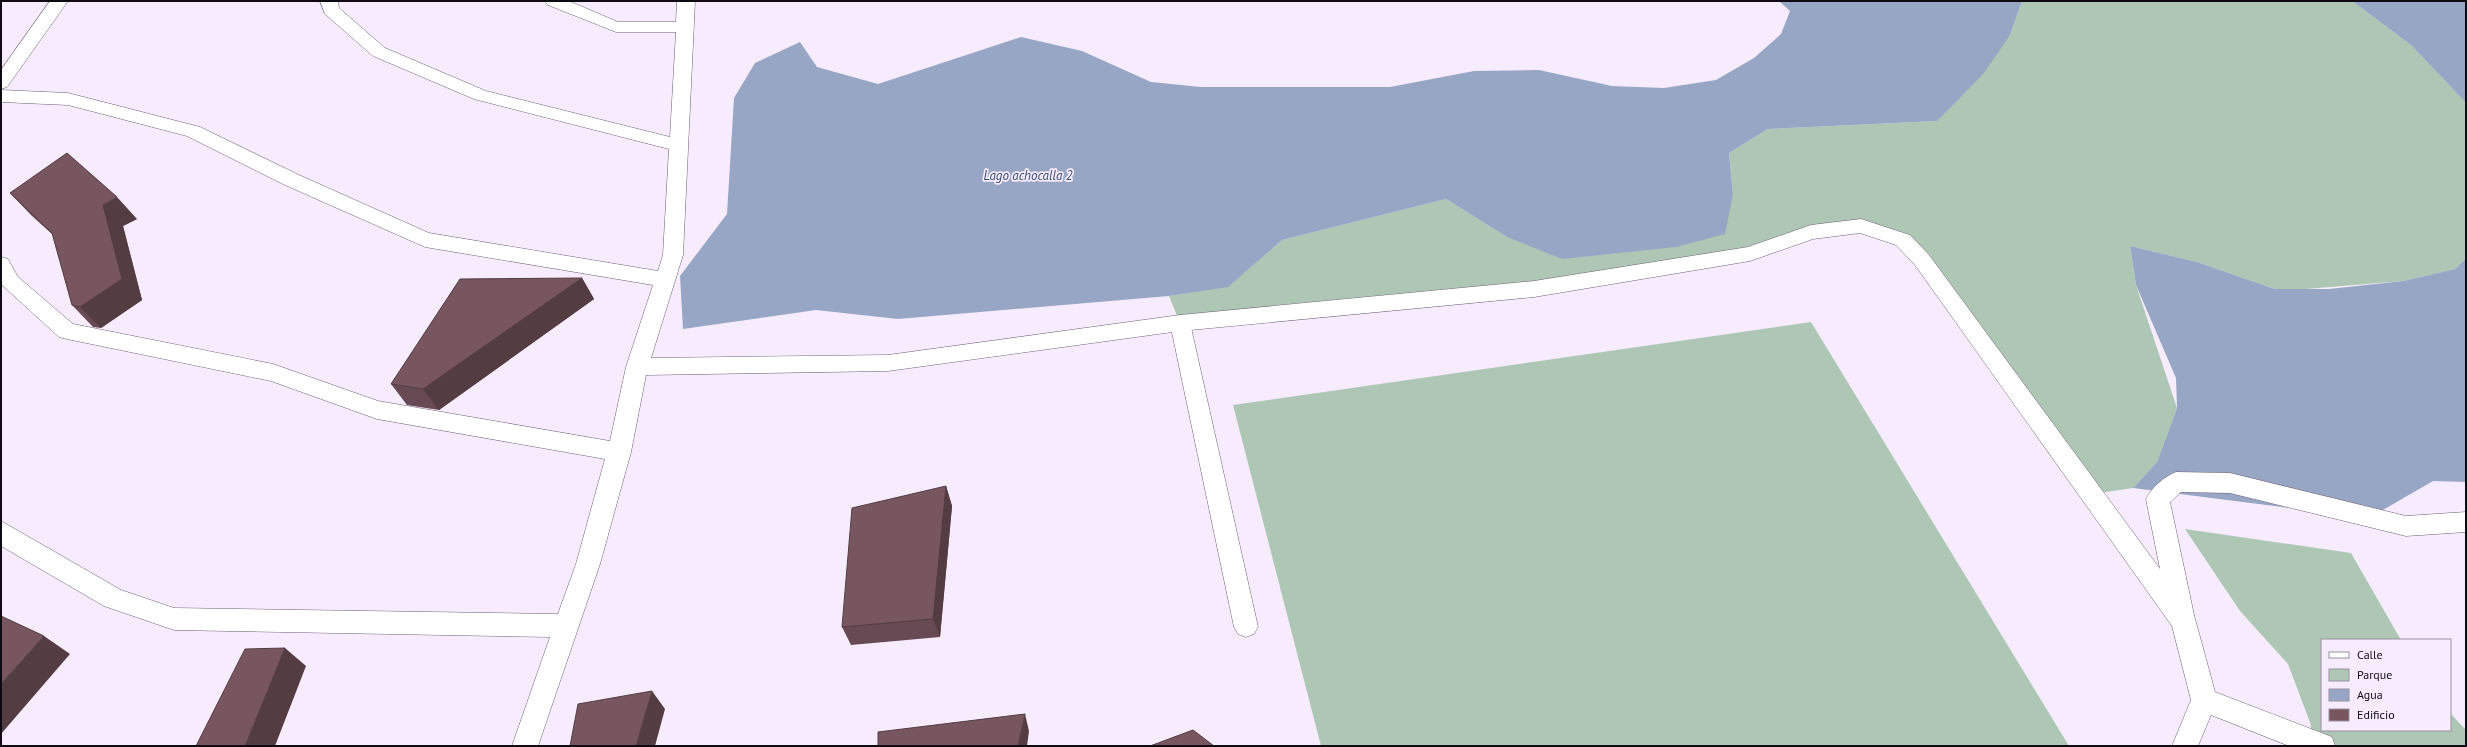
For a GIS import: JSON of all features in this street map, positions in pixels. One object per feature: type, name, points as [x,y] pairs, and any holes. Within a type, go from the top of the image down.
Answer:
[{"type":"street","points":[[1,83],[59,1]]},
{"type":"street","points":[[329,1],[331,10],[379,52],[473,92],[678,145]]},
{"type":"street","points":[[554,1],[616,27],[685,26]]},
{"type":"street","points":[[526,746],[588,564],[619,452],[637,366],[673,255],[686,1]]},
{"type":"street","points":[[1,96],[68,99],[193,131],[292,180],[426,240],[666,280]]},
{"type":"street","points":[[637,366],[888,363],[1180,323],[1534,288],[1750,254],[1811,232],[1862,226],[1903,240],[1922,260],[2093,494],[2184,622]]},
{"type":"street","points":[[4,278],[67,331],[273,373],[377,410],[619,452]]},
{"type":"street","points":[[2185,746],[2204,700],[2184,622],[2158,499],[2176,482],[2230,483],[2406,526],[2466,522]]},
{"type":"street","points":[[1,531],[10,540],[113,598],[174,619],[567,626]]},
{"type":"street","points":[[2204,700],[2322,746]]},
{"type":"lane","points":[[1180,323],[1246,627]]},
{"type":"green space","points":[[2022,1],[2352,1],[2411,45],[2466,103],[2466,258],[2455,269],[2403,281],[2306,289],[2275,289],[2197,262],[2130,246],[2136,285],[2177,408],[2157,462],[2133,488],[2093,494],[1903,240],[1862,226],[1750,254],[1534,289],[1180,323],[1169,296],[1228,286],[1282,240],[1446,199],[1507,237],[1733,194],[1729,153],[1768,129],[1937,121],[2010,35]]},
{"type":"green space","points":[[1811,322],[2069,746],[1321,746],[1233,405]]},
{"type":"green space","points":[[2185,529],[2351,553],[2400,639],[2321,639],[2321,731],[2451,731],[2451,714],[2466,730],[2466,746],[2308,746],[2311,725],[2288,664],[2240,611]]},
{"type":"water","name":"Lago achocalla 2","points":[[1779,1],[2022,1],[2010,35],[1984,73],[1937,121],[1768,129],[1729,153],[1733,194],[1725,234],[1676,247],[1562,259],[1507,237],[1446,199],[1282,240],[1228,287],[1169,296],[898,319],[816,310],[683,329],[680,276],[727,214],[734,98],[755,63],[800,42],[817,67],[878,84],[1021,37],[1082,51],[1151,82],[1201,87],[1390,87],[1474,71],[1539,70],[1612,86],[1664,88],[1716,80],[1754,58],[1781,34],[1790,11]]},
{"type":"water","points":[[2352,1],[2466,1],[2466,103],[2411,45]]},
{"type":"water","points":[[2130,246],[2197,262],[2275,289],[2329,289],[2403,281],[2455,269],[2466,258],[2466,482],[2433,481],[2369,518],[2133,488],[2157,462],[2177,408],[2176,378],[2136,285]]},
{"type":"building","points":[[67,153],[117,197],[103,205],[122,279],[80,307],[72,305],[52,233],[10,193]]},
{"type":"building","points":[[582,278],[423,389],[391,384],[460,279]]},
{"type":"building","points":[[946,486],[933,619],[842,627],[852,508]]},
{"type":"building","points":[[1,616],[44,636],[1,684]]},
{"type":"building","points":[[285,648],[245,746],[196,746],[245,649]]},
{"type":"building","points":[[652,691],[636,746],[570,746],[578,704]]},
{"type":"building","points":[[1025,714],[1018,746],[878,746],[878,732]]},
{"type":"building","points":[[1193,730],[1214,746],[1150,746]]}]
